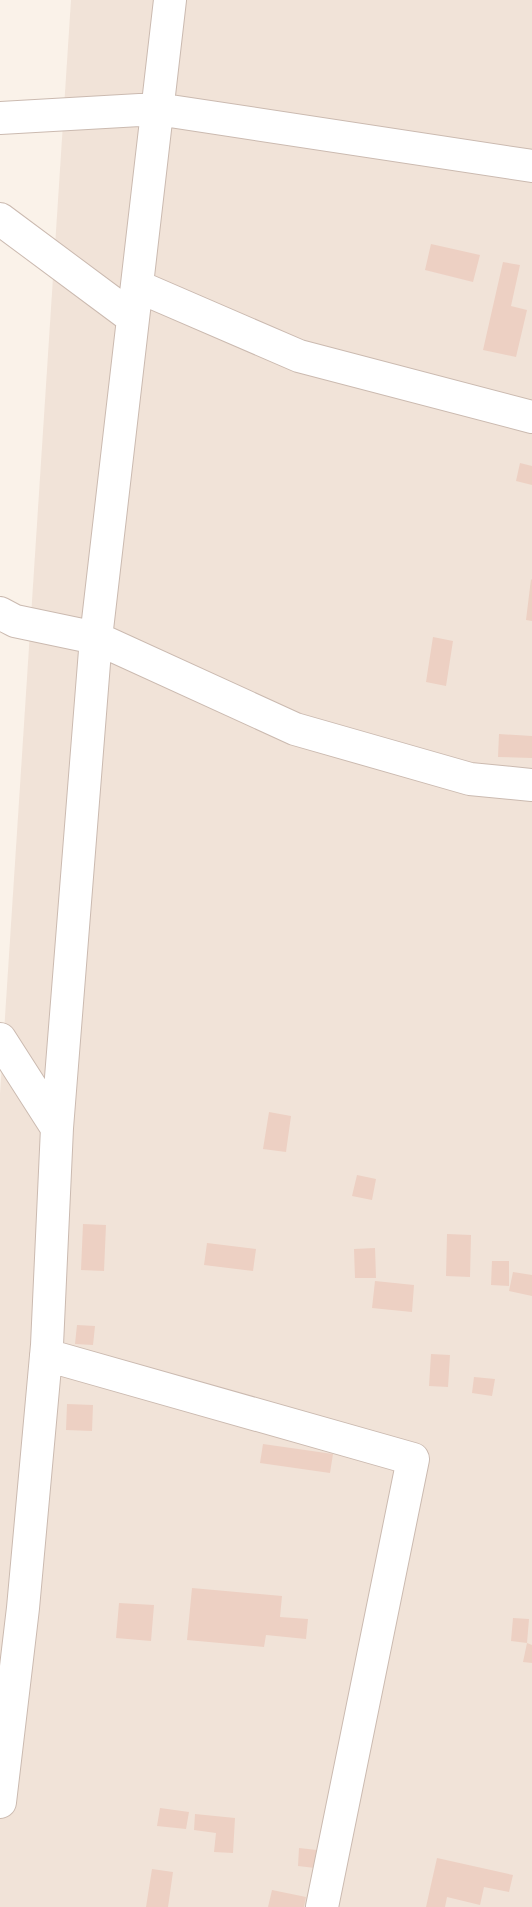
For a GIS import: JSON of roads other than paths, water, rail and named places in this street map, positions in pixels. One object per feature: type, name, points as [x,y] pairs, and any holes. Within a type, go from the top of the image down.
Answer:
[{"type":"street","points":[[0,1802],[23,1608],[46,1355],[57,1128],[96,638],[170,0]]},
{"type":"street","points":[[0,118],[157,109],[532,166]]},
{"type":"street","points":[[0,219],[133,318]]},
{"type":"street","points":[[137,286],[299,356],[532,417]]},
{"type":"street","points":[[0,613],[15,621],[96,638],[295,729],[470,778],[532,785]]},
{"type":"street","points":[[0,1039],[57,1128]]},
{"type":"street","points":[[46,1355],[413,1459],[322,1907]]}]
